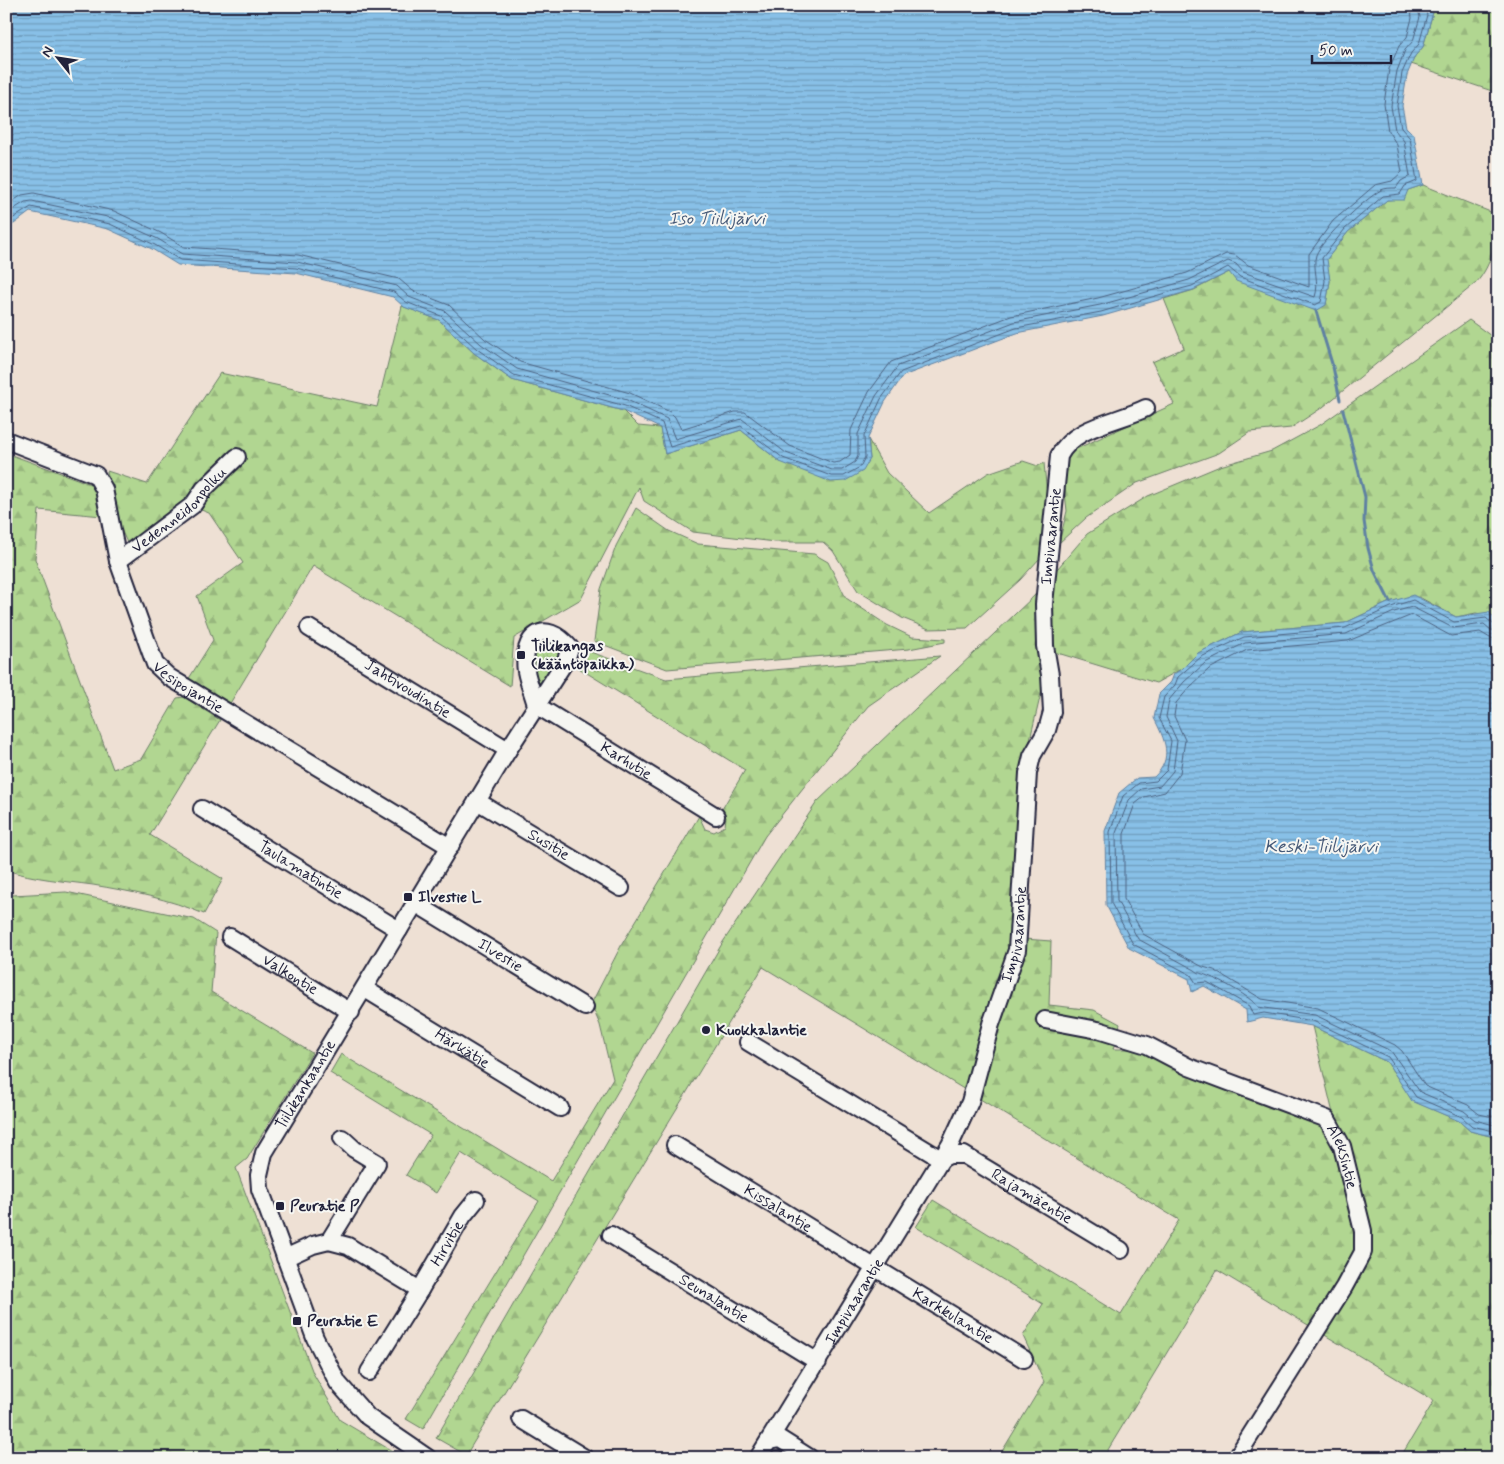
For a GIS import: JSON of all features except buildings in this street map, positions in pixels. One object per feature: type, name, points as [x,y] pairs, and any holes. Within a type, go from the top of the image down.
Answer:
[{"type":"street","name":"Impivaarantie","points":[[758,1458],[879,1269],[964,1120],[991,1024],[1017,950],[1028,773],[1032,756],[1047,730],[1052,712],[1050,675],[1045,646],[1044,604],[1059,456],[1064,446],[1076,436],[1129,417],[1146,408]]},
{"type":"street","name":"Vesipojantie","points":[[6,440],[96,475],[104,489],[118,561],[149,653],[155,664],[169,676],[450,847]]},
{"type":"street","name":"Vedenneidonpolku","points":[[118,561],[193,505],[204,489],[238,457]]},
{"type":"street","name":"Jahtivoudintie","points":[[309,628],[508,750]]},
{"type":"street","name":"Tiilikankaantie","points":[[428,1458],[380,1426],[344,1392],[323,1356],[260,1189],[259,1175],[264,1153],[536,705]]},
{"type":"street","name":"Karhutie","points":[[536,705],[716,816]]},
{"type":"street","name":"Susitie","points":[[477,801],[620,888]]},
{"type":"street","name":"Taulamatintie","points":[[202,809],[399,930]]},
{"type":"street","name":"Ilvestie","points":[[416,903],[585,1007]]},
{"type":"street","name":"Valkontie","points":[[230,938],[351,1012]]},
{"type":"street","name":"Härkätie","points":[[365,989],[560,1108]]},
{"type":"street","name":"Aleksintie","points":[[1045,1020],[1098,1030],[1147,1045],[1189,1067],[1327,1119],[1338,1135],[1363,1231],[1363,1252],[1344,1287],[1236,1458]]},
{"type":"street","points":[[748,1042],[941,1159]]},
{"type":"street","points":[[329,1241],[376,1163],[354,1149],[342,1138]]},
{"type":"street","name":"Kissalantie","points":[[675,1145],[879,1269]]},
{"type":"street","name":"Rajamäentie","points":[[941,1159],[949,1155],[964,1155],[1121,1250]]},
{"type":"street","name":"Hirvitie","points":[[370,1372],[462,1216],[476,1200]]},
{"type":"street","name":"Seunalantie","points":[[611,1235],[818,1362]]},
{"type":"street","points":[[285,1258],[313,1245],[329,1241],[348,1246],[420,1290]]},
{"type":"street","name":"Karkkulantie","points":[[879,1269],[1024,1359]]},
{"type":"street","points":[[521,1419],[586,1458]]},
{"type":"street","points":[[769,1441],[780,1439],[810,1458]]},
{"type":"green space","points":[[1426,6],[1498,6],[1498,93],[1411,64],[1423,47],[1433,12]]},
{"type":"green space","points":[[1423,185],[1498,215],[1493,251],[1482,276],[1476,283],[1323,407],[1291,428],[1250,432],[1219,453],[1137,483],[1086,518],[1059,543],[1067,511],[1061,456],[1174,404],[1152,362],[1184,348],[1164,299],[1194,290],[1229,272],[1316,310],[1326,304],[1330,281],[1326,260],[1348,232],[1387,200],[1399,199],[1408,190]]},
{"type":"green space","points":[[402,306],[439,320],[474,353],[512,380],[623,411],[638,426],[660,428],[665,454],[741,430],[780,462],[870,459],[868,439],[887,473],[929,513],[988,473],[1023,461],[1038,466],[1044,463],[1049,517],[1040,558],[1020,580],[967,628],[929,629],[902,618],[858,591],[833,551],[823,542],[775,542],[693,532],[644,501],[639,487],[581,599],[514,638],[510,686],[313,566],[229,705],[188,680],[213,640],[197,596],[243,563],[209,513],[183,503],[129,547],[113,512],[107,471],[147,484],[220,373],[377,407]]},
{"type":"green space","points":[[1469,320],[1498,341],[1498,623],[1494,617],[1476,613],[1456,617],[1419,597],[1392,601],[1345,623],[1242,632],[1198,653],[1183,668],[1156,683],[1051,651],[1023,769],[1024,939],[1051,941],[1049,1005],[1094,1010],[1120,1024],[1113,1049],[1145,1049],[1337,1130],[1312,1026],[1387,1062],[1413,1101],[1459,1121],[1470,1131],[1498,1138],[1498,1458],[1400,1458],[1434,1401],[1217,1270],[1103,1458],[998,1458],[1044,1382],[1023,1336],[1043,1304],[916,1227],[933,1200],[1121,1315],[1179,1220],[763,967],[466,1455],[436,1438],[723,942],[817,802],[1034,596],[1087,534],[1148,496],[1220,466],[1272,451],[1320,425]]},
{"type":"green space","points":[[6,453],[96,486],[102,516],[39,510],[35,559],[113,769],[141,759],[177,698],[184,697],[220,720],[150,835],[223,879],[204,914],[177,904],[135,893],[38,878],[6,870]]},
{"type":"green space","points":[[636,508],[669,531],[698,544],[814,554],[828,562],[846,598],[887,625],[912,637],[945,639],[945,642],[909,649],[667,669],[594,641],[601,589],[616,546]]},
{"type":"green space","points":[[543,637],[561,643],[560,653],[538,694],[531,678],[534,645]]},
{"type":"green space","points":[[585,650],[666,679],[940,656],[868,706],[765,836],[423,1429],[406,1419],[539,1201],[461,1153],[436,1193],[406,1175],[431,1135],[330,1073],[341,1054],[551,1181],[613,1079],[600,1025],[591,1004],[622,944],[699,816],[705,829],[714,832],[725,826],[726,817],[721,811],[745,770],[577,667]]},
{"type":"green space","points":[[66,892],[194,919],[216,933],[211,992],[312,1053],[247,1159],[236,1168],[313,1373],[340,1420],[404,1458],[6,1458],[6,893],[13,895]]},
{"type":"water","name":"Iso Tiilijärvi","points":[[6,6],[1426,6],[1433,12],[1423,47],[1415,56],[1407,75],[1402,106],[1406,127],[1414,135],[1423,185],[1408,190],[1404,200],[1387,200],[1348,232],[1327,259],[1330,281],[1326,305],[1316,311],[1236,281],[1229,272],[1193,290],[1103,316],[1017,333],[903,376],[885,402],[868,438],[870,459],[863,471],[845,481],[831,482],[780,462],[741,430],[665,454],[660,428],[623,411],[512,380],[474,353],[439,320],[404,307],[393,297],[296,273],[178,265],[152,249],[108,229],[30,212],[14,224],[6,225]]},
{"type":"water","name":"Keski-Tiilijärvi","points":[[1413,595],[1456,617],[1489,612],[1498,623],[1498,1138],[1470,1131],[1459,1121],[1412,1101],[1387,1062],[1312,1026],[1263,1018],[1247,1022],[1246,1010],[1204,986],[1192,992],[1189,979],[1129,948],[1106,905],[1105,831],[1119,793],[1137,778],[1154,777],[1164,763],[1166,749],[1154,718],[1159,694],[1171,682],[1174,674],[1198,653],[1242,632],[1345,623],[1390,602]]},
{"type":"waterway","points":[[1316,311],[1333,367],[1340,400]]},
{"type":"waterway","points":[[1343,410],[1365,497],[1364,521],[1368,548],[1374,570],[1390,602]]},
{"type":"place","name":"Tiilikangas (kääntöpaikka)","points":[[521,655]]},
{"type":"place","name":"Ilvestie L","points":[[408,897]]},
{"type":"place","name":"Kuokkalantie","points":[[706,1030]]},
{"type":"place","name":"Peuratie P","points":[[280,1206]]},
{"type":"place","name":"Peuratie E","points":[[297,1321]]}]
